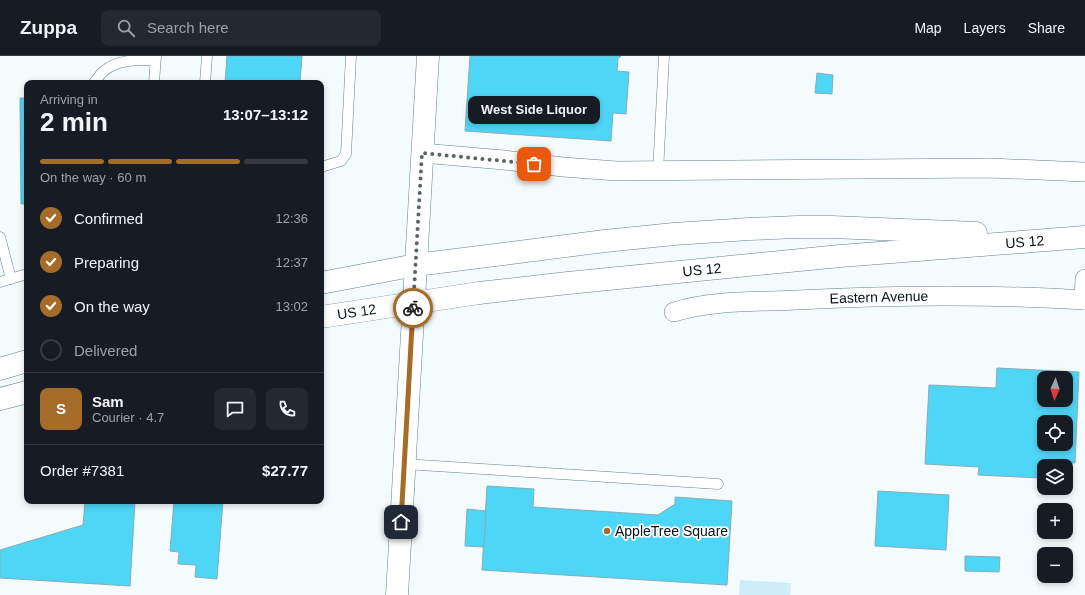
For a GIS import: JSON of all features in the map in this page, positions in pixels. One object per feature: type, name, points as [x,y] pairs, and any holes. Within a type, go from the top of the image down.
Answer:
[{"type":"main road","points":[[397,595],[428,56]]},
{"type":"main road","name":"US 12","points":[[324,282],[416,265],[604,241],[749,229],[832,227],[1085,237]]},
{"type":"main road","name":"US 12","points":[[324,317],[414,302],[531,287],[840,256],[1085,237]]},
{"type":"main road","points":[[0,369],[24,362]]},
{"type":"main road","points":[[0,399],[24,393]]},
{"type":"street","points":[[422,153],[504,160],[588,170],[658,172],[991,168],[1085,172]]},
{"type":"street","points":[[1084,300],[1085,279]]},
{"type":"street","name":"Eastern Avenue","points":[[674,312],[691,307],[713,304],[824,298],[927,296],[1084,300]]},
{"type":"lane","points":[[205,80],[207,56]]},
{"type":"lane","points":[[324,166],[341,161],[346,154],[352,56]]},
{"type":"lane","points":[[658,172],[664,56]]},
{"type":"lane","points":[[96,80],[104,71],[119,63],[128,60],[155,58],[154,80]]},
{"type":"lane","points":[[0,237],[11,279]]},
{"type":"lane","points":[[0,282],[24,275]]},
{"type":"lane","points":[[404,464],[718,484]]},
{"type":"shaded area","points":[[740,580],[791,583],[790,595],[739,595]]},
{"type":"building","points":[[227,56],[302,56],[300,80],[225,80]]},
{"type":"building","points":[[470,56],[621,56],[618,59],[617,71],[629,72],[626,114],[613,113],[611,141],[465,131]]},
{"type":"building","points":[[817,73],[833,75],[832,94],[815,93]]},
{"type":"building","points":[[20,98],[24,98],[24,204],[21,204]]},
{"type":"building","points":[[997,368],[1058,371],[1037,371],[1037,407],[1073,407],[1073,372],[1079,372],[1075,463],[1073,463],[1073,459],[1037,459],[1037,478],[978,475],[979,467],[925,464],[929,385],[996,388]]},
{"type":"building","name":"AppleTree Square","points":[[487,486],[534,489],[533,507],[658,515],[675,504],[675,497],[732,501],[727,585],[482,570]]},
{"type":"building","points":[[878,491],[949,495],[946,550],[875,546]]},
{"type":"building","points":[[85,504],[135,504],[130,586],[0,578],[0,550],[83,525]]},
{"type":"building","points":[[174,504],[223,504],[217,579],[195,577],[196,565],[178,564],[179,552],[170,551]]},
{"type":"building","points":[[467,509],[486,511],[484,547],[465,546]]},
{"type":"building","points":[[965,556],[1000,557],[999,572],[965,571]]},
{"type":"way so far","points":[[413,308],[422,153],[534,164]]},
{"type":"place","name":"West Side Liquor","points":[[534,164]]},
{"type":"place","name":"AppleTree Square","points":[[607,531]]},
{"type":"route","points":[[401,522],[413,308]]}]
